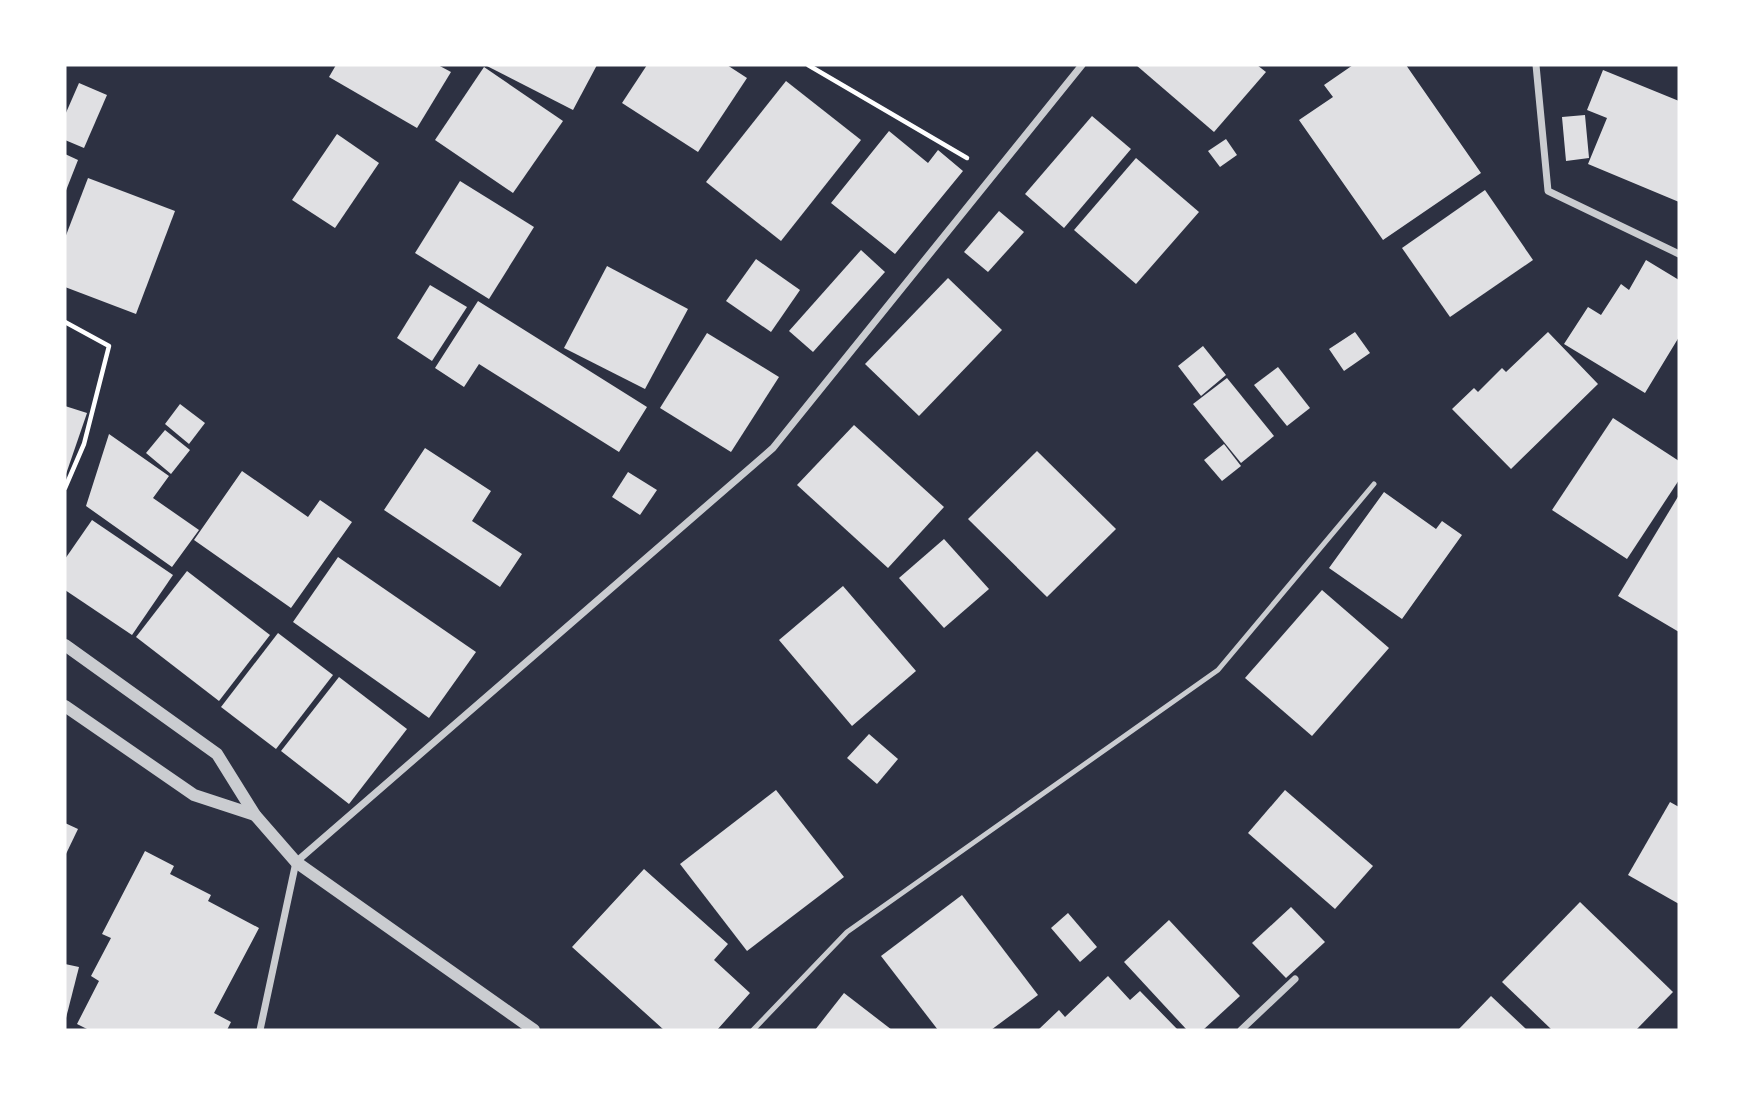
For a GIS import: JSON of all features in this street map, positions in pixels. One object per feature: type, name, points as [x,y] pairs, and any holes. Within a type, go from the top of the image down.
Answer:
[{"type":"street","points":[[260,1030],[296,862],[773,447],[1082,65]]},
{"type":"street","points":[[1536,65],[1548,191],[1679,254]]},
{"type":"street","points":[[65,645],[217,754],[256,815],[296,862],[534,1030]]},
{"type":"street","points":[[65,706],[194,795],[256,815]]},
{"type":"street","points":[[1241,1030],[1295,979]]},
{"type":"lane","points":[[754,1030],[847,932],[1218,670],[1374,484]]},
{"type":"path","points":[[808,65],[995,174]]},
{"type":"path","points":[[65,322],[109,346],[84,444],[65,488]]},
{"type":"building","points":[[336,65],[438,65],[451,72],[417,128],[329,77]]},
{"type":"building","points":[[485,65],[597,65],[573,110]]},
{"type":"building","points":[[647,65],[727,65],[747,78],[698,152],[622,103]]},
{"type":"building","points":[[1136,65],[1257,65],[1266,72],[1214,132]]},
{"type":"building","points":[[1353,65],[1406,65],[1481,173],[1383,240],[1299,120],[1333,97],[1324,85]]},
{"type":"building","points":[[484,67],[563,121],[513,193],[435,140]]},
{"type":"building","points":[[1603,70],[1679,101],[1679,202],[1588,164],[1607,118],[1587,110]]},
{"type":"building","points":[[786,81],[861,140],[781,241],[706,182]]},
{"type":"building","points":[[79,83],[107,95],[84,148],[65,140],[65,115]]},
{"type":"building","points":[[1585,115],[1589,158],[1566,161],[1562,117]]},
{"type":"building","points":[[1092,116],[1131,149],[1064,228],[1025,194]]},
{"type":"building","points":[[889,131],[928,163],[938,150],[963,171],[895,254],[831,203]]},
{"type":"building","points":[[337,134],[379,163],[335,228],[292,200]]},
{"type":"building","points":[[1226,139],[1237,155],[1220,167],[1208,151]]},
{"type":"building","points":[[65,154],[78,160],[65,193]]},
{"type":"building","points":[[1136,158],[1199,212],[1136,284],[1074,230]]},
{"type":"building","points":[[88,178],[175,211],[136,314],[65,287],[65,238]]},
{"type":"building","points":[[460,181],[534,227],[489,299],[415,253]]},
{"type":"building","points":[[1485,190],[1533,260],[1450,317],[1402,248]]},
{"type":"building","points":[[999,211],[1024,232],[988,272],[964,252]]},
{"type":"building","points":[[861,250],[885,272],[813,352],[789,331]]},
{"type":"building","points":[[756,259],[800,290],[771,332],[726,301]]},
{"type":"building","points":[[1646,260],[1679,280],[1679,337],[1645,393],[1564,344],[1588,307],[1601,315],[1621,284],[1629,290]]},
{"type":"building","points":[[607,266],[688,309],[645,389],[564,348]]},
{"type":"building","points":[[948,278],[1002,330],[919,416],[865,364]]},
{"type":"building","points":[[430,285],[467,307],[432,361],[397,338]]},
{"type":"building","points":[[478,301],[647,407],[619,452],[479,364],[464,387],[435,368]]},
{"type":"building","points":[[1355,332],[1370,353],[1344,371],[1329,349]]},
{"type":"building","points":[[1548,332],[1598,384],[1511,469],[1452,409],[1474,388],[1478,392],[1502,368],[1506,372]]},
{"type":"building","points":[[707,333],[779,377],[731,452],[660,408]]},
{"type":"building","points":[[1203,346],[1226,375],[1201,396],[1178,366]]},
{"type":"building","points":[[1278,367],[1310,408],[1287,426],[1254,385]]},
{"type":"building","points":[[1227,378],[1274,436],[1241,463],[1193,404]]},
{"type":"building","points":[[180,404],[205,423],[189,444],[165,424]]},
{"type":"building","points":[[65,406],[87,413],[65,477]]},
{"type":"building","points":[[1613,418],[1679,461],[1679,480],[1627,559],[1552,510]]},
{"type":"building","points":[[854,425],[944,507],[888,568],[797,485]]},
{"type":"building","points":[[165,430],[190,450],[171,474],[146,453]]},
{"type":"building","points":[[109,434],[169,476],[153,498],[199,530],[172,567],[86,506]]},
{"type":"building","points":[[1224,444],[1241,466],[1222,481],[1204,460]]},
{"type":"building","points":[[425,448],[491,491],[472,521],[522,554],[500,587],[384,510]]},
{"type":"building","points":[[1037,451],[1116,529],[1047,597],[968,519]]},
{"type":"building","points":[[242,471],[308,517],[320,500],[352,522],[291,608],[194,540]]},
{"type":"building","points":[[628,472],[657,490],[640,515],[612,497]]},
{"type":"building","points":[[1384,492],[1436,529],[1442,521],[1462,535],[1402,619],[1329,568]]},
{"type":"building","points":[[1679,495],[1679,632],[1618,596]]},
{"type":"building","points":[[92,520],[173,575],[132,635],[65,590],[65,559]]},
{"type":"building","points":[[944,539],[989,589],[944,628],[899,578]]},
{"type":"building","points":[[338,557],[476,652],[429,718],[293,622]]},
{"type":"building","points":[[187,571],[270,635],[219,701],[136,637]]},
{"type":"building","points":[[843,586],[916,671],[852,726],[779,640]]},
{"type":"building","points":[[1322,590],[1389,648],[1312,736],[1245,678]]},
{"type":"building","points":[[278,633],[333,675],[276,749],[221,707]]},
{"type":"building","points":[[339,677],[407,729],[349,804],[281,751]]},
{"type":"building","points":[[869,734],[898,759],[877,784],[847,758]]},
{"type":"building","points":[[776,790],[844,877],[747,951],[680,864]]},
{"type":"building","points":[[1285,790],[1373,866],[1335,909],[1248,833]]},
{"type":"building","points":[[1670,802],[1679,807],[1679,904],[1628,875]]},
{"type":"building","points":[[65,823],[78,829],[65,856]]},
{"type":"building","points":[[145,851],[174,866],[170,874],[211,895],[208,901],[259,928],[214,1013],[231,1022],[227,1030],[89,1030],[77,1024],[99,981],[91,976],[111,938],[102,934]]},
{"type":"building","points":[[644,869],[728,944],[714,960],[750,993],[717,1030],[664,1030],[572,947]]},
{"type":"building","points":[[962,895],[1038,995],[991,1030],[938,1030],[881,956]]},
{"type":"building","points":[[1580,902],[1673,992],[1636,1030],[1552,1030],[1502,982]]},
{"type":"building","points":[[1291,907],[1325,942],[1286,978],[1252,943]]},
{"type":"building","points":[[1068,913],[1097,947],[1080,962],[1051,928]]},
{"type":"building","points":[[1169,920],[1240,996],[1203,1030],[1187,1030],[1124,962]]},
{"type":"building","points":[[65,964],[79,967],[66,1018],[65,1017]]},
{"type":"building","points":[[1108,976],[1130,1000],[1140,991],[1178,1030],[1038,1030],[1059,1010],[1065,1017]]},
{"type":"building","points":[[844,993],[892,1030],[815,1030]]},
{"type":"building","points":[[1491,996],[1527,1030],[1458,1030]]}]
